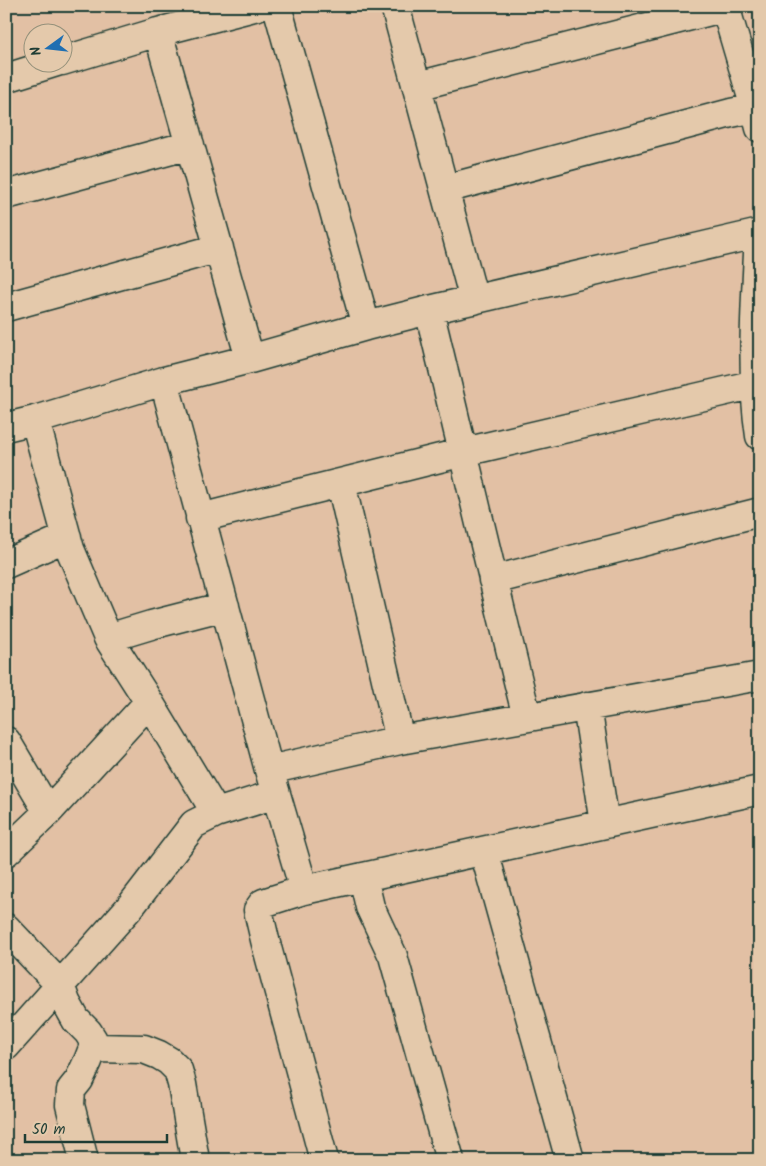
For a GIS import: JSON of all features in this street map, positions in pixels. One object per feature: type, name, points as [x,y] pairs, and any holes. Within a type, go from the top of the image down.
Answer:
[{"type":"street","points":[[72,58],[158,32],[258,6]]},
{"type":"street","points":[[277,6],[366,326]]},
{"type":"street","points":[[395,6],[474,300]]},
{"type":"street","points":[[417,86],[727,7],[758,118],[721,116],[445,189]]},
{"type":"street","points":[[158,32],[250,359]]},
{"type":"street","points":[[6,78],[25,72]]},
{"type":"street","points":[[6,195],[190,145]]},
{"type":"street","points":[[6,427],[164,381],[366,326],[760,233],[754,346],[758,383],[756,413],[760,436]]},
{"type":"street","points":[[6,307],[218,248]]},
{"type":"street","points":[[429,310],[527,717]]},
{"type":"street","points":[[164,381],[200,518],[304,890]]},
{"type":"street","points":[[200,518],[464,452],[758,383]]},
{"type":"street","points":[[35,420],[70,549],[108,638],[216,813]]},
{"type":"street","points":[[341,483],[400,740]]},
{"type":"street","points":[[493,580],[760,512]]},
{"type":"street","points":[[6,564],[67,537]]},
{"type":"street","points":[[108,638],[225,606]]},
{"type":"street","points":[[6,1046],[130,906],[194,824],[273,782],[400,740],[760,676]]},
{"type":"street","points":[[6,852],[48,812],[149,702]]},
{"type":"street","points":[[587,706],[605,824]]},
{"type":"street","points":[[6,741],[48,812]]},
{"type":"street","points":[[324,1160],[258,910],[263,903],[304,890],[760,790]]},
{"type":"street","points":[[484,851],[570,1160]]},
{"type":"street","points":[[363,877],[370,907],[393,956],[450,1160]]},
{"type":"street","points":[[6,928],[60,985],[66,1002],[76,1020],[93,1040],[93,1048],[88,1061],[71,1090],[70,1097],[70,1105],[84,1160]]},
{"type":"street","points":[[93,1048],[144,1049],[170,1061],[178,1070],[182,1084],[195,1160]]}]
